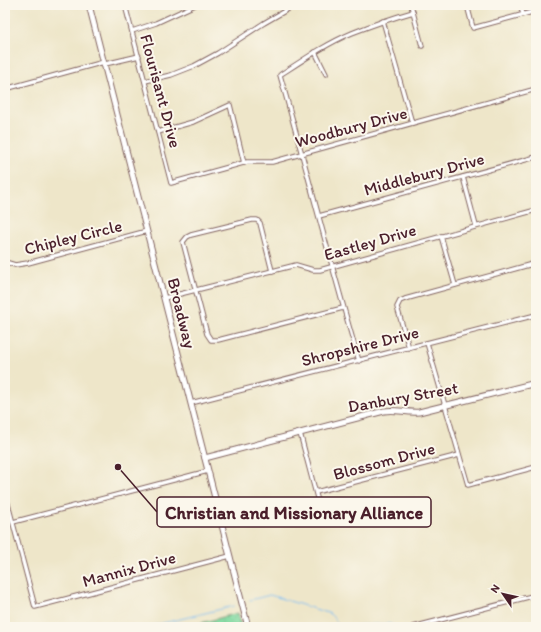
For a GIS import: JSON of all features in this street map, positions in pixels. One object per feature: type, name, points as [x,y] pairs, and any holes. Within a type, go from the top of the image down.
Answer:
[{"type":"main road","name":"Broadway","points":[[89,5],[248,627]]},
{"type":"main road","name":"Danbury Street","points":[[205,458],[384,411],[392,410],[415,412],[536,383]]},
{"type":"street","name":"Flourisant Drive","points":[[125,5],[171,183]]},
{"type":"street","points":[[132,31],[156,23],[195,5]]},
{"type":"street","points":[[145,81],[194,66],[218,53],[294,5]]},
{"type":"street","points":[[411,5],[422,46]]},
{"type":"street","points":[[467,5],[473,28],[536,11]]},
{"type":"street","points":[[520,5],[523,14]]},
{"type":"street","points":[[359,361],[331,267],[319,216],[280,75],[315,52],[351,34],[383,21],[413,12]]},
{"type":"street","points":[[383,21],[412,123]]},
{"type":"street","points":[[315,52],[326,74]]},
{"type":"street","points":[[5,89],[105,63],[139,56]]},
{"type":"street","name":"Woodbury Drive","points":[[171,183],[253,161],[272,162],[536,89]]},
{"type":"street","points":[[158,132],[193,122],[230,105],[244,163]]},
{"type":"street","name":"Middlebury Drive","points":[[319,216],[536,157]]},
{"type":"street","points":[[463,177],[476,226]]},
{"type":"street","name":"Eastley Drive","points":[[164,298],[296,265],[313,270],[320,270],[536,210]]},
{"type":"street","points":[[272,271],[258,220],[252,220],[191,235],[185,239],[183,245],[207,334],[210,339],[214,340],[343,308]]},
{"type":"street","name":"Chipley Circle","points":[[5,262],[15,264],[28,263],[147,231]]},
{"type":"street","points":[[441,236],[455,285]]},
{"type":"street","points":[[409,348],[397,307],[400,301],[536,263]]},
{"type":"street","name":"Shropshire Drive","points":[[191,403],[297,375],[319,372],[536,315]]},
{"type":"street","points":[[427,343],[468,485],[536,467]]},
{"type":"street","points":[[300,433],[322,517]]},
{"type":"street","name":"Blossom Drive","points":[[316,492],[459,455]]},
{"type":"street","points":[[5,493],[13,522],[208,471]]},
{"type":"street","name":"Mannix Drive","points":[[13,522],[35,607],[230,556]]},
{"type":"street","points":[[413,627],[536,595]]},
{"type":"green space","points":[[238,613],[241,627],[186,627]]},
{"type":"waterway","points":[[250,600],[270,595],[328,613],[340,626],[390,624],[396,627]]},
{"type":"waterway","points":[[147,627],[234,606]]},
{"type":"place","name":"Christian and Missionary Alliance","points":[[118,467]]}]
